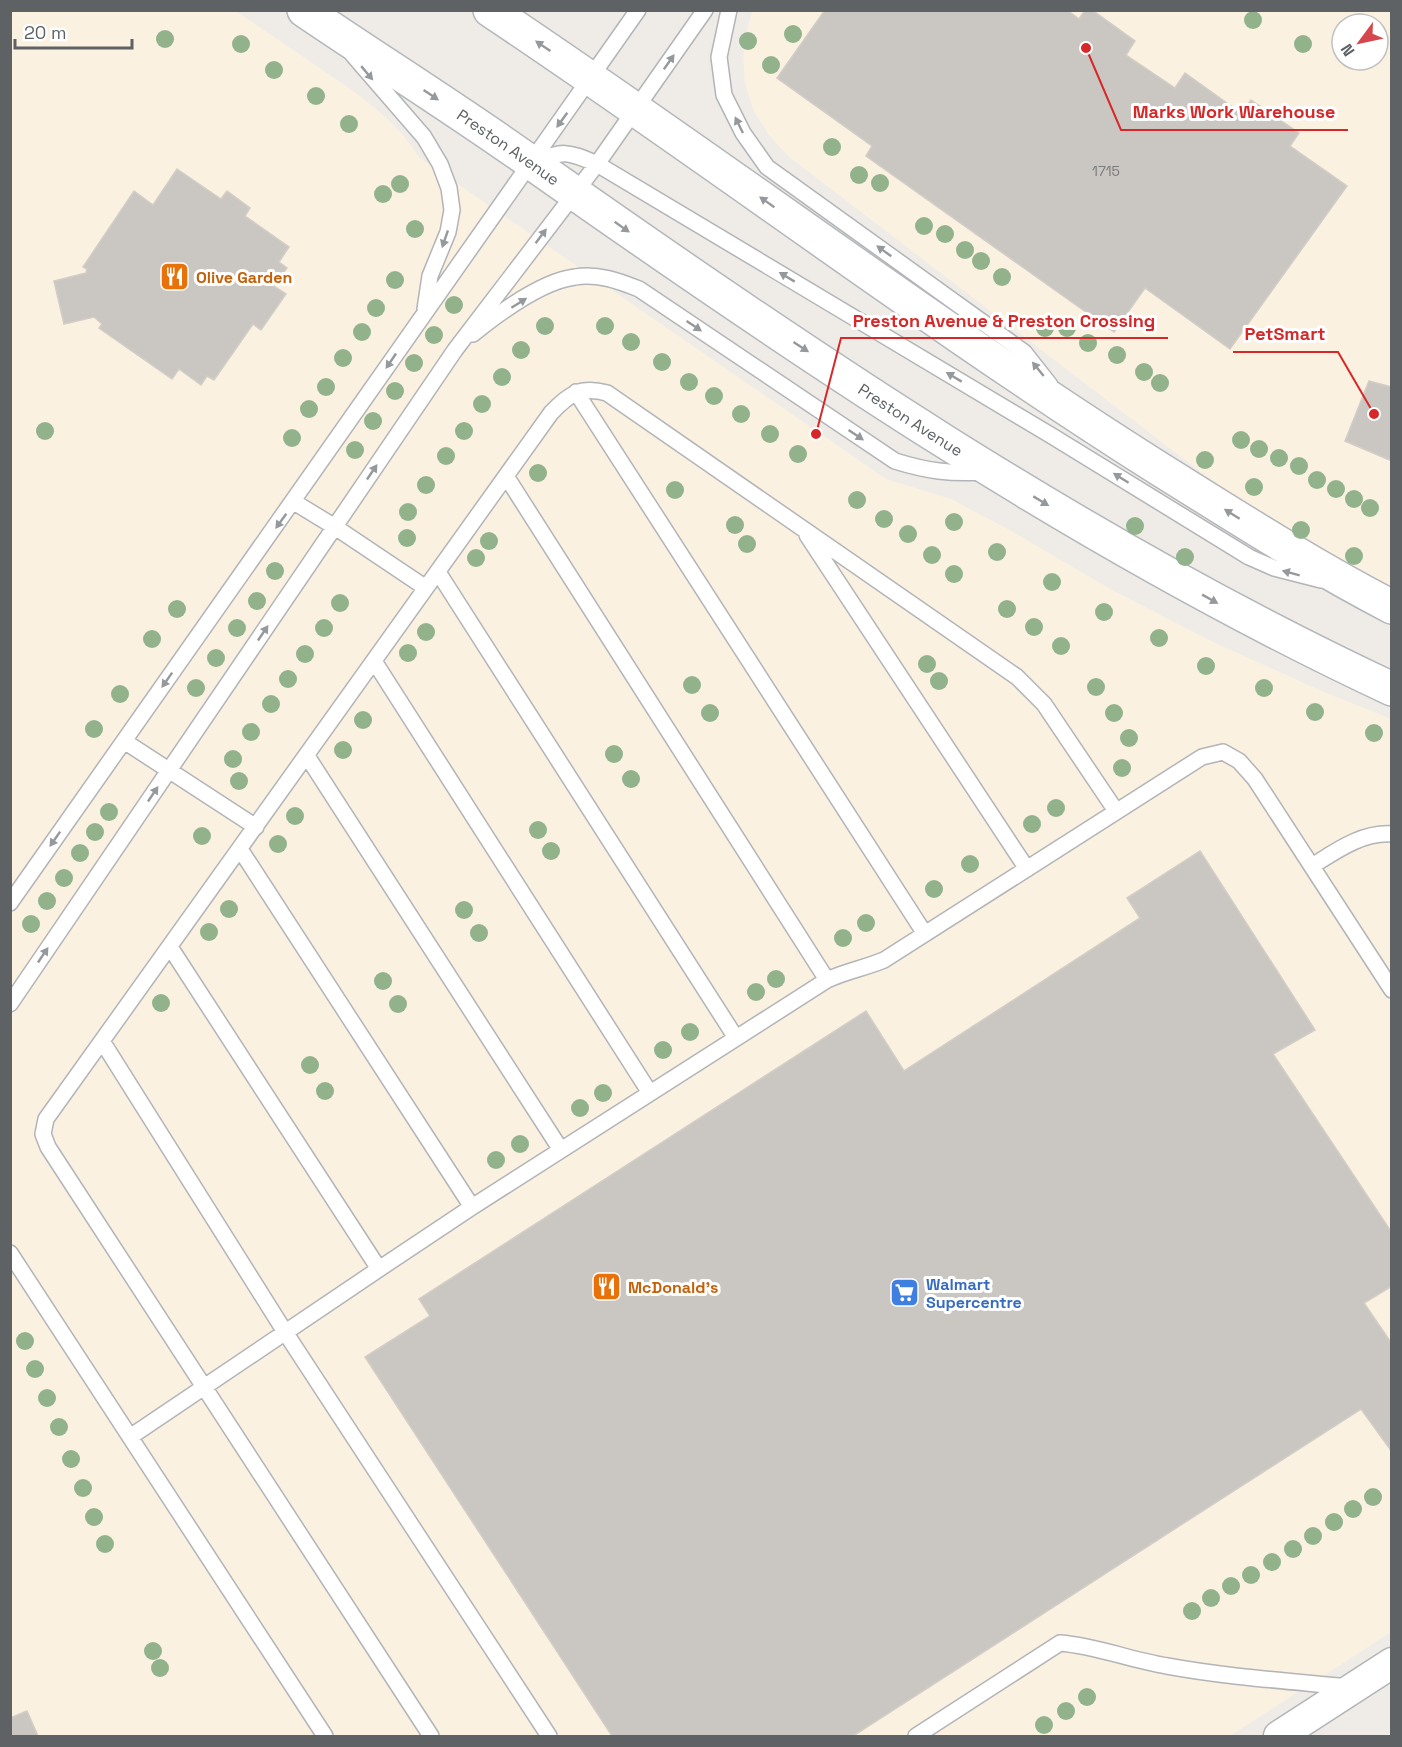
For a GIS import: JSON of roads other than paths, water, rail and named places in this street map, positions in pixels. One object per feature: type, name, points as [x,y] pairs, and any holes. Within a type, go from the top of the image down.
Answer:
[{"type":"main road","points":[[490,10],[592,78],[1075,415],[1284,547],[1392,607]]},
{"type":"main road","name":"Preston Avenue","points":[[317,19],[531,162],[726,297],[991,471],[1228,609],[1392,689]]},
{"type":"street","points":[[1279,1737],[1392,1664]]},
{"type":"lane","points":[[10,903],[638,10]]},
{"type":"lane","points":[[10,1004],[455,350],[597,164],[705,10]]},
{"type":"lane","points":[[729,10],[719,57],[724,95],[743,133],[767,167],[1024,352],[1075,415]]},
{"type":"lane","points":[[317,19],[424,137],[440,164],[449,188],[452,210],[448,232],[430,276],[424,312]]},
{"type":"lane","points":[[531,162],[561,152],[577,155],[597,164],[1052,436],[1249,558],[1308,578],[1348,584]]},
{"type":"lane","points":[[455,350],[488,322],[547,286],[574,277],[611,278],[639,289],[896,461],[927,471],[958,474],[991,471]]},
{"type":"lane","points":[[430,1737],[202,1388],[48,1147],[43,1134],[45,1119],[171,947],[551,413],[576,392],[591,389],[607,393],[1007,670],[1044,704],[1116,811]]},
{"type":"lane","points":[[576,392],[925,934]]},
{"type":"lane","points":[[506,476],[827,980]]},
{"type":"lane","points":[[294,502],[426,588]]},
{"type":"lane","points":[[802,528],[1027,869]]},
{"type":"lane","points":[[438,572],[736,1038]]},
{"type":"lane","points":[[374,661],[650,1093]]},
{"type":"lane","points":[[124,741],[256,827]]},
{"type":"lane","points":[[130,1437],[472,1207],[827,980],[844,972],[865,968],[884,960],[1202,757],[1223,752],[1239,761],[1255,779],[1392,990]]},
{"type":"lane","points":[[307,756],[561,1150]]},
{"type":"lane","points":[[1312,866],[1353,842],[1369,836],[1392,834]]},
{"type":"lane","points":[[240,849],[472,1207]]},
{"type":"lane","points":[[171,947],[379,1269]]},
{"type":"lane","points":[[102,1041],[285,1332],[549,1737]]},
{"type":"lane","points":[[10,1253],[324,1737]]},
{"type":"lane","points":[[916,1737],[1060,1643],[1086,1646],[1155,1664],[1213,1673],[1355,1687]]},
{"type":"place","name":"Marks Work Warehouse","points":[[1086,48]]},
{"type":"place","name":"Olive Garden","points":[[175,277]]},
{"type":"place","name":"PetSmart","points":[[1374,414]]},
{"type":"place","name":"Preston Avenue & Preston Crossing","points":[[816,434]]},
{"type":"place","name":"McDonald's","points":[[607,1287]]},
{"type":"place","name":"Walmart Supercentre","points":[[905,1293]]}]
